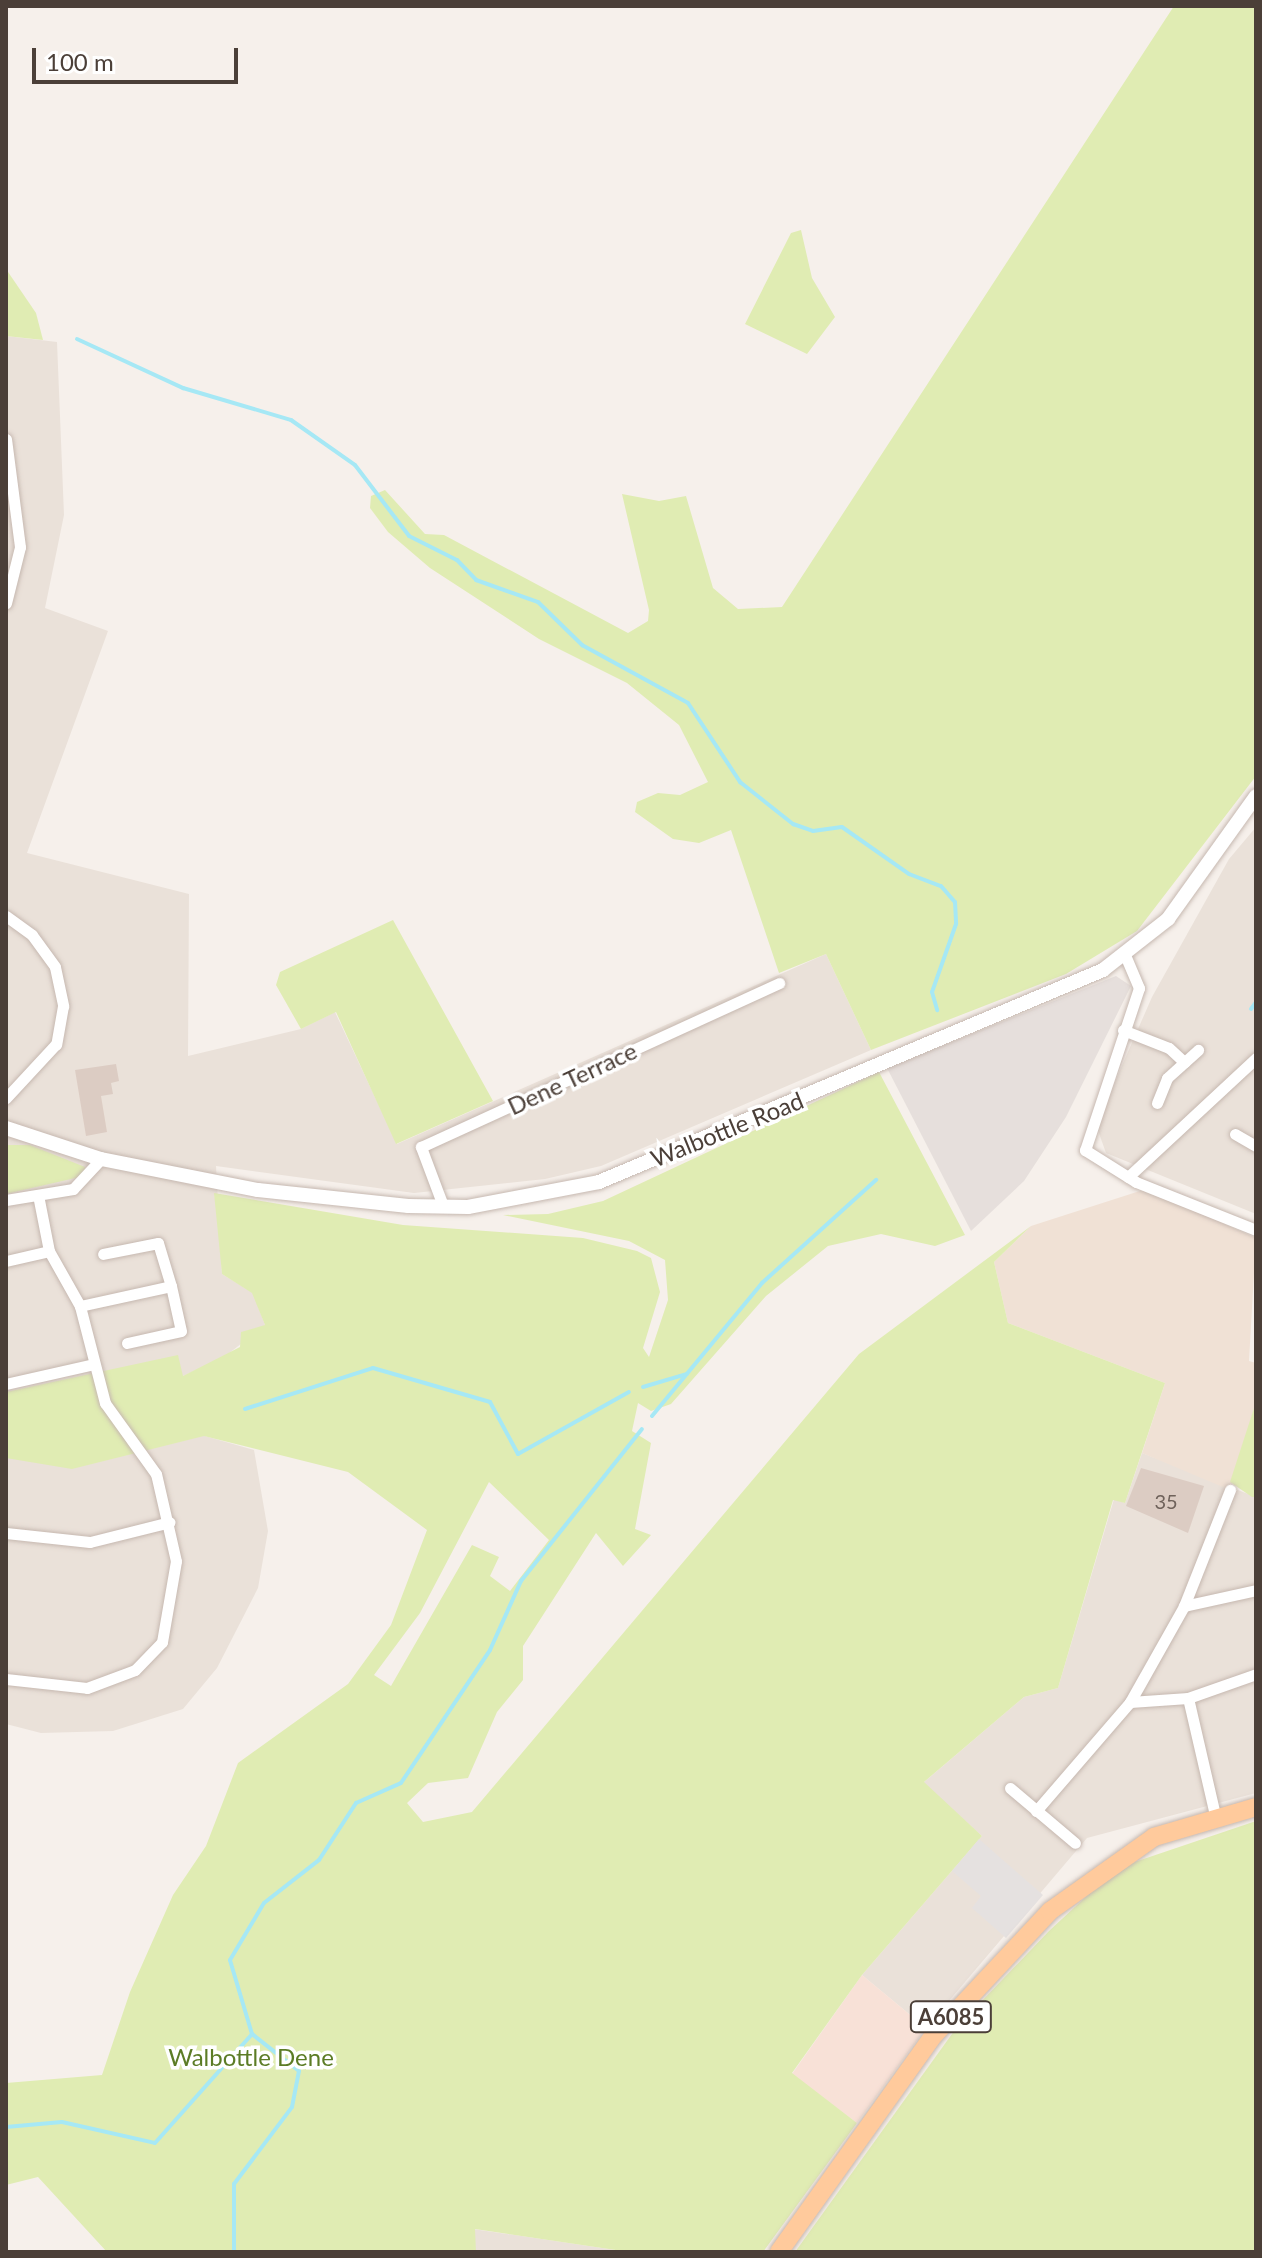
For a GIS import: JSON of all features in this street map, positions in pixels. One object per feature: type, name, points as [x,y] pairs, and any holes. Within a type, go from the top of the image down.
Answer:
[{"type":"main road","name":"A6085","points":[[779,2252],[950,2017],[1050,1911],[1110,1863],[1172,1831],[1256,1807]]},
{"type":"street","points":[[6,439],[20,547],[6,603]]},
{"type":"street","name":"Walbottle Road","points":[[6,1128],[101,1159],[258,1190],[468,1207],[599,1182],[1079,981],[1125,955],[1168,919],[1256,796]]},
{"type":"street","points":[[6,916],[32,935],[55,967],[63,1006],[56,1044],[6,1098]]},
{"type":"street","points":[[1125,955],[1139,988],[1083,1137],[1094,1160],[1256,1230]]},
{"type":"street","name":"Dene Terrace","points":[[442,1203],[421,1147],[779,983]]},
{"type":"street","points":[[1123,1030],[1169,1048],[1184,1062]]},
{"type":"street","points":[[1157,1103],[1184,1062],[1198,1050]]},
{"type":"street","points":[[1128,1177],[1256,1058]]},
{"type":"street","points":[[1235,1134],[1256,1146]]},
{"type":"street","points":[[6,1200],[73,1189],[101,1159]]},
{"type":"street","points":[[6,1679],[87,1688],[135,1670],[162,1642],[176,1561],[170,1522],[156,1474],[105,1403],[80,1306],[49,1251],[38,1195]]},
{"type":"street","points":[[107,1249],[158,1243],[181,1331],[127,1343]]},
{"type":"street","points":[[6,1261],[49,1251]]},
{"type":"street","points":[[80,1306],[171,1286]]},
{"type":"street","points":[[6,1384],[94,1364]]},
{"type":"street","points":[[1036,1811],[1130,1702],[1184,1606],[1230,1490]]},
{"type":"street","points":[[6,1533],[90,1542],[170,1522]]},
{"type":"street","points":[[1184,1606],[1256,1590]]},
{"type":"street","points":[[1130,1702],[1188,1698],[1256,1674]]},
{"type":"street","points":[[1188,1698],[1216,1819]]},
{"type":"street","points":[[1010,1788],[1075,1843]]},
{"type":"shaded area","points":[[6,336],[57,342],[64,515],[45,608],[108,631],[27,853],[189,894],[188,1056],[301,1029],[335,1012],[397,1144],[826,954],[871,1050],[601,1166],[545,1179],[414,1193],[216,1166],[222,1274],[253,1293],[265,1325],[223,1358],[183,1376],[205,1436],[254,1450],[268,1531],[258,1588],[217,1668],[183,1709],[113,1731],[41,1733],[6,1724]]},
{"type":"shaded area","points":[[1256,827],[1256,1214],[1106,1153],[1096,1125],[1152,997],[1229,859]]},
{"type":"shaded area","points":[[1116,976],[1131,986],[1066,1117],[1024,1181],[971,1231],[887,1068]]},
{"type":"shaded area","points":[[1146,1189],[1256,1238],[1249,1361],[1256,1363],[1256,1402],[1230,1490],[1142,1453],[1165,1383],[1008,1323],[994,1262],[1031,1226]]},
{"type":"shaded area","points":[[1142,1453],[1256,1497],[1256,1793],[1087,1838],[926,2028],[862,1975],[982,1836],[923,1783],[1024,1697],[1058,1688],[1114,1499],[1125,1503]]},
{"type":"shaded area","points":[[979,1839],[1043,1895],[1006,1938],[972,1908],[981,1896],[952,1871]]},
{"type":"shaded area","points":[[862,1975],[926,2028],[857,2123],[792,2074]]},
{"type":"shaded area","points":[[318,2206],[629,2252],[312,2252]]},
{"type":"green space","points":[[1174,6],[1256,6],[1256,776],[1137,931],[1066,974],[871,1050],[826,954],[779,973],[731,830],[699,843],[673,839],[635,812],[637,802],[658,793],[680,795],[708,782],[679,725],[627,683],[539,639],[430,568],[388,532],[370,508],[371,496],[385,490],[425,534],[444,535],[628,633],[648,621],[649,610],[622,494],[659,501],[686,496],[713,588],[738,609],[782,607]]},
{"type":"green space","points":[[801,230],[812,278],[835,317],[807,354],[745,324],[791,233]]},
{"type":"green space","points":[[6,269],[36,313],[43,340],[6,336]]},
{"type":"green space","points":[[393,920],[493,1101],[396,1144],[336,1012],[301,1029],[276,985],[280,972]]},
{"type":"green space","name":"Walbottle Dene","points":[[879,1072],[965,1235],[935,1246],[881,1234],[828,1246],[766,1296],[671,1404],[651,1411],[638,1403],[632,1431],[651,1443],[635,1529],[651,1535],[623,1566],[596,1533],[523,1646],[523,1680],[497,1712],[468,1778],[428,1783],[407,1803],[423,1822],[472,1812],[859,1354],[1031,1226],[994,1262],[1008,1323],[1165,1383],[1125,1503],[1113,1500],[1058,1688],[1024,1697],[924,1782],[982,1836],[862,1975],[792,2073],[857,2123],[763,2252],[629,2252],[475,2229],[476,2252],[107,2252],[38,2177],[6,2185],[6,2083],[102,2075],[130,1992],[173,1895],[206,1846],[238,1763],[348,1684],[391,1625],[427,1530],[348,1472],[204,1436],[72,1469],[6,1458],[6,1392],[178,1355],[183,1376],[240,1347],[241,1332],[265,1325],[252,1293],[222,1274],[214,1193],[403,1225],[583,1238],[637,1251],[651,1258],[660,1292],[643,1348],[649,1357],[668,1300],[665,1260],[629,1241],[503,1215],[548,1214],[603,1201]],"holes":[[[489,1482],[549,1540],[510,1591],[490,1576],[499,1557],[472,1545],[391,1686],[374,1675],[420,1613]]]},
{"type":"green space","points":[[6,1145],[30,1145],[85,1167],[84,1176],[6,1194]]},
{"type":"green space","points":[[1256,1402],[1256,1497],[1252,1497],[1230,1482]]},
{"type":"green space","points":[[1256,1821],[1256,2252],[795,2252],[957,2027],[1049,1931],[1117,1868]]},
{"type":"building","points":[[116,1064],[119,1081],[111,1083],[113,1094],[101,1096],[107,1132],[86,1136],[75,1070]]},
{"type":"building","points":[[1141,1468],[1204,1486],[1188,1533],[1126,1506]]},
{"type":"waterway","points":[[77,339],[183,388],[291,420],[355,465],[409,536],[457,560],[476,580],[538,602],[582,645],[688,703],[740,782],[793,824],[813,831],[842,827],[909,874],[941,886],[955,902],[956,924],[932,992],[937,1010]]},
{"type":"waterway","points":[[1251,1009],[1256,1002]]},
{"type":"waterway","points":[[652,1416],[762,1283],[876,1180]]},
{"type":"waterway","points":[[245,1409],[373,1368],[490,1402],[518,1454],[629,1392]]},
{"type":"waterway","points":[[643,1387],[687,1374]]},
{"type":"waterway","points":[[234,2252],[234,2184],[292,2107],[299,2071],[252,2034],[230,1960],[264,1903],[319,1860],[356,1803],[401,1783],[490,1650],[521,1581],[642,1429]]},
{"type":"waterway","points":[[6,2127],[62,2122],[155,2143],[252,2034]]}]
